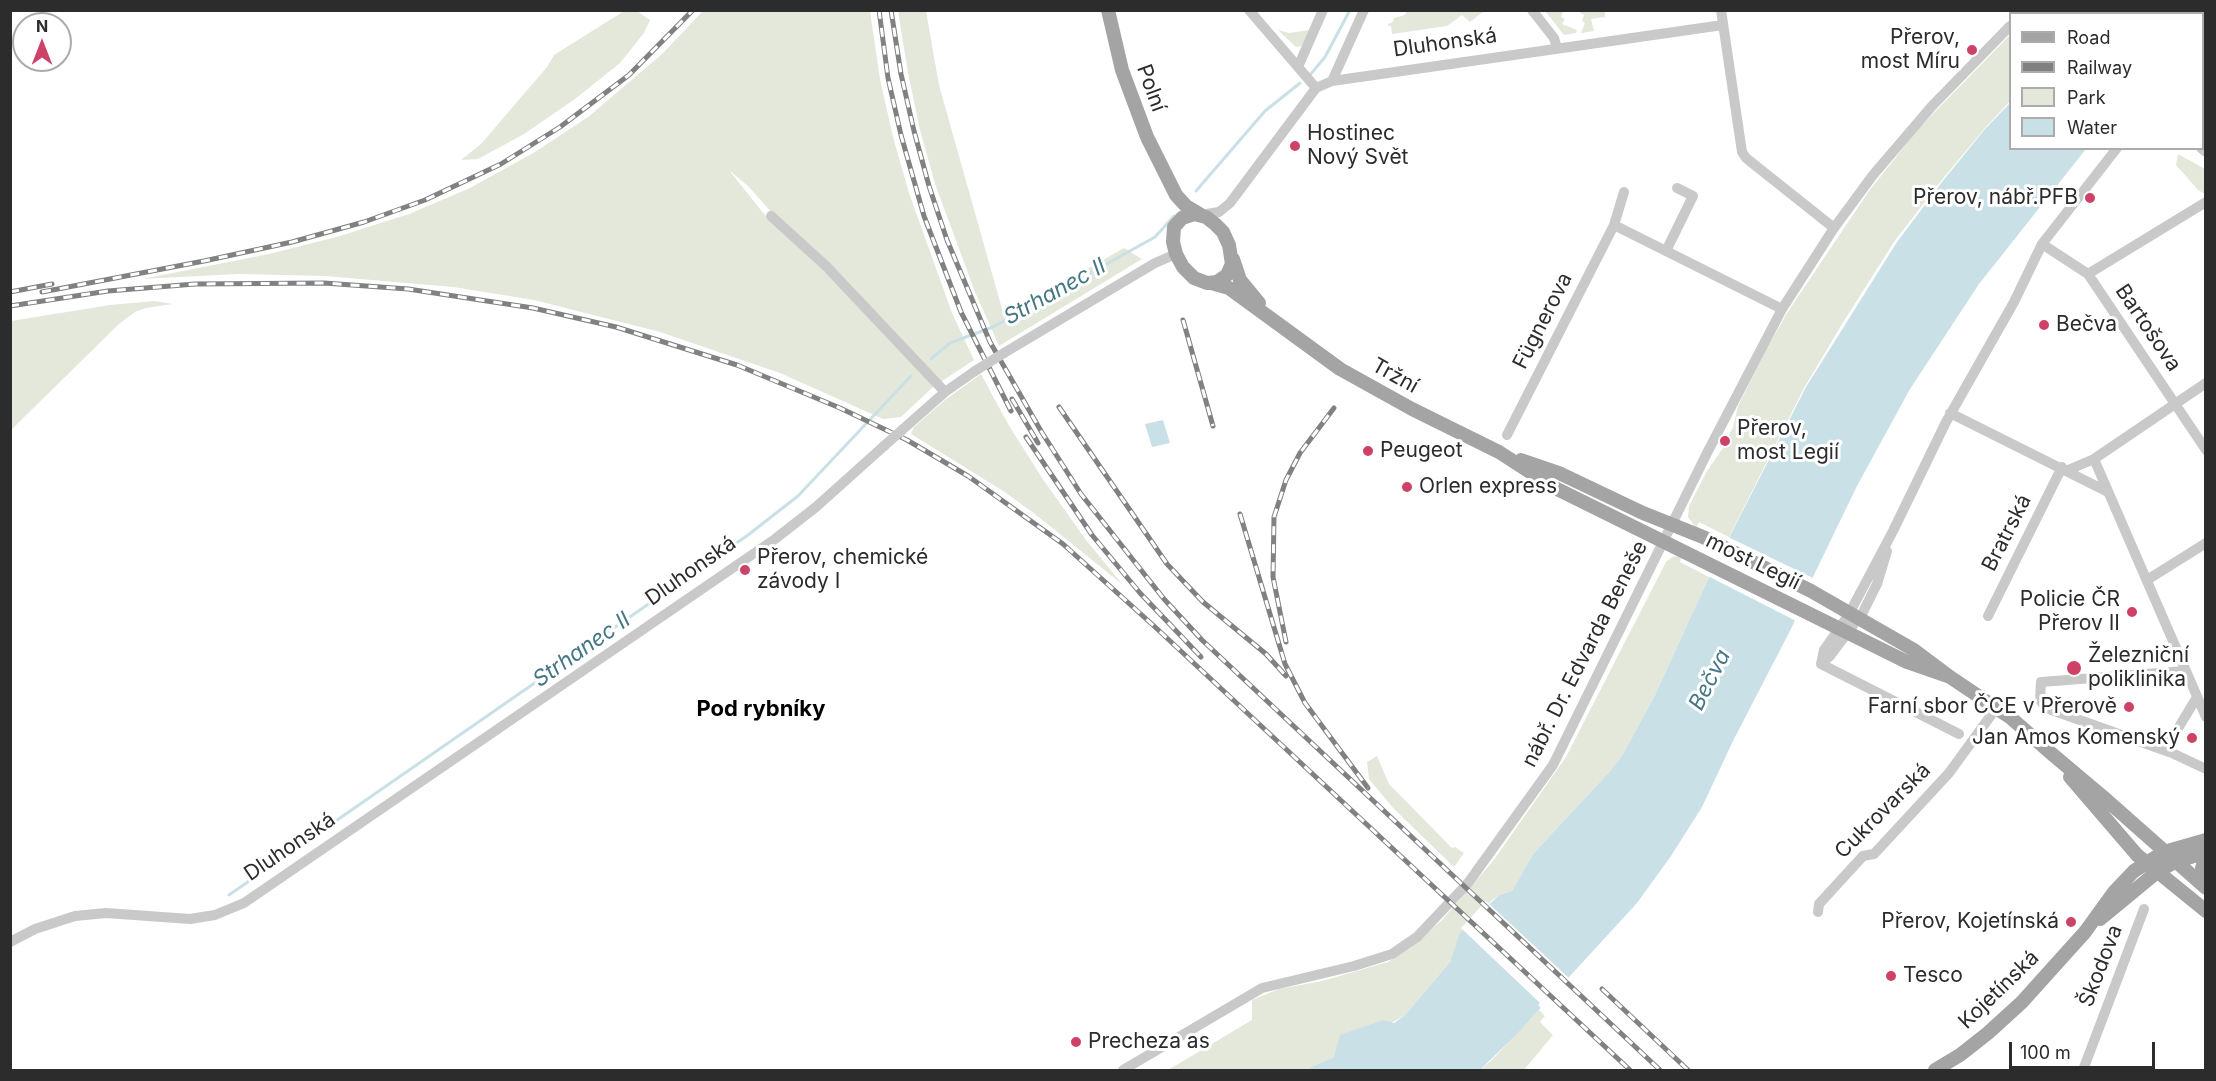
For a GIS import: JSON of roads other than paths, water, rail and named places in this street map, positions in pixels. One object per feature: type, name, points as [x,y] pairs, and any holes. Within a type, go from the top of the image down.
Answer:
[{"type":"main road","name":"Polní","points":[[1108,10],[1122,70],[1147,137],[1176,195],[1186,206],[1201,215]]},
{"type":"main road","name":"Polní","points":[[1165,175],[1175,217],[1174,227]]},
{"type":"main road","name":"Dluhonská","points":[[1174,227],[1188,215],[1201,215]]},
{"type":"main road","points":[[1174,227],[1176,254],[1189,273],[1200,281],[1217,282],[1227,275],[1233,259],[1222,232],[1215,224],[1201,215]]},
{"type":"main road","name":"Tržní","points":[[1233,259],[1240,280],[1278,324]]},
{"type":"main road","name":"Tržní","points":[[1211,283],[1229,288],[1317,354],[1356,379],[1499,452],[1553,487],[1684,552]]},
{"type":"main road","name":"Tržní","points":[[1499,452],[1559,473],[1643,513],[1694,533]]},
{"type":"main road","name":"most Legií","points":[[1694,533],[1811,591],[1914,650],[1950,677]]},
{"type":"main road","name":"most Legií","points":[[1684,552],[1907,662],[1950,677]]},
{"type":"main road","points":[[1950,677],[1997,707],[2103,796],[2205,888]]},
{"type":"main road","points":[[2052,754],[2094,806],[2146,863],[2205,911]]},
{"type":"main road","name":"Kojetínská","points":[[1935,1071],[1988,1033],[2022,1002],[2085,932],[2114,892],[2134,871],[2164,852],[2205,840]]},
{"type":"main road","points":[[2205,854],[2202,868],[2205,883]]},
{"type":"main road","name":"Kojetínská","points":[[2085,932],[2157,872],[2175,862],[2205,854]]},
{"type":"street","points":[[1249,10],[1316,88]]},
{"type":"street","points":[[1298,67],[1323,10]]},
{"type":"street","points":[[1332,81],[1364,10]]},
{"type":"street","points":[[1532,10],[1554,38],[1557,48]]},
{"type":"street","points":[[1721,10],[1742,152],[1746,158],[1834,228]]},
{"type":"street","name":"Dluhonská","points":[[1222,232],[1224,216],[1230,203],[1316,88],[1332,81],[1723,25]]},
{"type":"street","name":"nábř. Dr. Edvarda Beneše","points":[[1123,1071],[1262,988],[1384,957],[1405,946],[1468,884],[1553,765],[1782,309],[1834,228],[1902,140],[2009,27]]},
{"type":"street","points":[[1959,734],[1821,664],[1824,650],[1844,631],[1877,584],[1893,531],[1950,413],[2014,302],[2042,244],[2115,150]]},
{"type":"street","points":[[1666,251],[1693,196],[1677,188]]},
{"type":"street","name":"Fügnerova","points":[[1507,435],[1614,225],[1624,192]]},
{"type":"street","points":[[2088,274],[2205,202]]},
{"type":"street","name":"Dluhonská","points":[[1201,215],[1219,212],[1230,203]]},
{"type":"street","points":[[771,216],[826,266],[945,392]]},
{"type":"street","points":[[1614,225],[1782,309]]},
{"type":"street","name":"Bartošova","points":[[2042,244],[2088,274],[2205,450]]},
{"type":"street","name":"Dluhonská","points":[[10,942],[35,929],[75,916],[106,913],[190,919],[215,915],[244,903],[775,539],[816,507],[945,392],[975,371],[1155,262],[1176,254]]},
{"type":"street","points":[[2065,469],[2094,459],[2205,383]]},
{"type":"street","points":[[1950,413],[2108,492]]},
{"type":"street","points":[[2094,459],[2205,717]]},
{"type":"street","name":"Bratrská","points":[[1988,616],[2065,469]]},
{"type":"street","points":[[2147,580],[2205,543]]},
{"type":"street","points":[[2185,671],[2041,682],[2040,700],[2046,708],[2169,751],[2205,769]]},
{"type":"street","points":[[2169,751],[2197,697]]},
{"type":"street","name":"Cukrovarská","points":[[1818,912],[1819,904],[1863,856],[1874,854],[1949,773],[1997,707]]},
{"type":"street","name":"Škodova","points":[[2083,1071],[2144,909]]},
{"type":"water","points":[[2103,10],[2205,11],[2205,32],[2204,12],[2102,12]]},
{"type":"water","points":[[2009,104],[2009,150],[2085,150],[1979,284],[1910,389],[1857,486],[1812,579],[1793,625],[1702,807],[1671,856],[1637,903],[1515,1036],[1480,1070],[1306,1070],[1334,1057],[1340,1035],[1383,1020],[1394,1023],[1405,1015],[1450,962],[1460,933],[1499,895],[1512,891],[1533,854],[1623,754],[1655,695],[1709,577],[1806,387],[1897,242],[1985,129]]},
{"type":"water","points":[[1163,420],[1170,443],[1152,447],[1145,424]]},
{"type":"waterway","name":"Strhanec II","points":[[1310,75],[1325,57],[1350,10]]},
{"type":"waterway","name":"Strhanec II","points":[[1196,191],[1265,111],[1300,83]]},
{"type":"waterway","name":"Strhanec II","points":[[931,359],[950,343],[993,327],[1155,237],[1174,216]]},
{"type":"waterway","name":"Strhanec II","points":[[229,895],[748,535],[798,496],[911,376]]},
{"type":"railway","points":[[42,292],[292,242],[364,222],[425,200],[501,164],[560,127],[629,75],[693,10]]},
{"type":"railway","points":[[879,10],[888,78],[901,135],[924,216],[961,312],[1011,411]]},
{"type":"railway","points":[[891,10],[901,74],[914,131],[947,240],[990,342],[1041,431],[1081,494],[1164,599],[1202,640],[1660,1070]]},
{"type":"railway","points":[[10,306],[108,291],[195,284],[324,283],[408,289],[533,308],[616,327],[737,365],[840,408],[907,440],[968,476],[1063,544],[1630,1070]]},
{"type":"railway","points":[[10,292],[52,284]]},
{"type":"railway","points":[[1183,320],[1213,426]]},
{"type":"railway","points":[[1012,399],[1038,443]]},
{"type":"railway","points":[[1059,407],[1167,564],[1203,602],[1266,654],[1286,676]]},
{"type":"railway","points":[[1286,642],[1273,577],[1274,517],[1286,480],[1300,453],[1334,408]]},
{"type":"railway","points":[[1026,437],[1092,535],[1140,593],[1201,657]]},
{"type":"railway","points":[[1240,514],[1285,664],[1305,703],[1368,788]]},
{"type":"railway","points":[[1602,989],[1688,1070]]},
{"type":"place","name":"Přerov, most Míru","points":[[1972,50]]},
{"type":"place","name":"Hostinec Nový Svět","points":[[1295,146]]},
{"type":"place","name":"Přerov, nábř.PFB","points":[[2090,198]]},
{"type":"place","name":"Bečva","points":[[2044,325]]},
{"type":"place","name":"Přerov, most Legií","points":[[1725,441]]},
{"type":"place","name":"Peugeot","points":[[1368,451]]},
{"type":"place","name":"Orlen express","points":[[1407,487]]},
{"type":"place","name":"Přerov, chemické závody I","points":[[745,570]]},
{"type":"place","name":"Policie ČR Přerov II","points":[[2132,612]]},
{"type":"place","name":"Železniční poliklinika","points":[[2074,668]]},
{"type":"place","name":"Farní sbor ČCE v Přerově","points":[[2129,707]]},
{"type":"place","name":"Jan Amos Komenský","points":[[2192,738]]},
{"type":"place","name":"Přerov, Kojetínská","points":[[2071,922]]},
{"type":"place","name":"Tesco","points":[[1891,976]]},
{"type":"place","name":"Precheza as","points":[[1076,1042]]},
{"type":"district","name":"Pod rybníky","points":[[761,709]]}]
